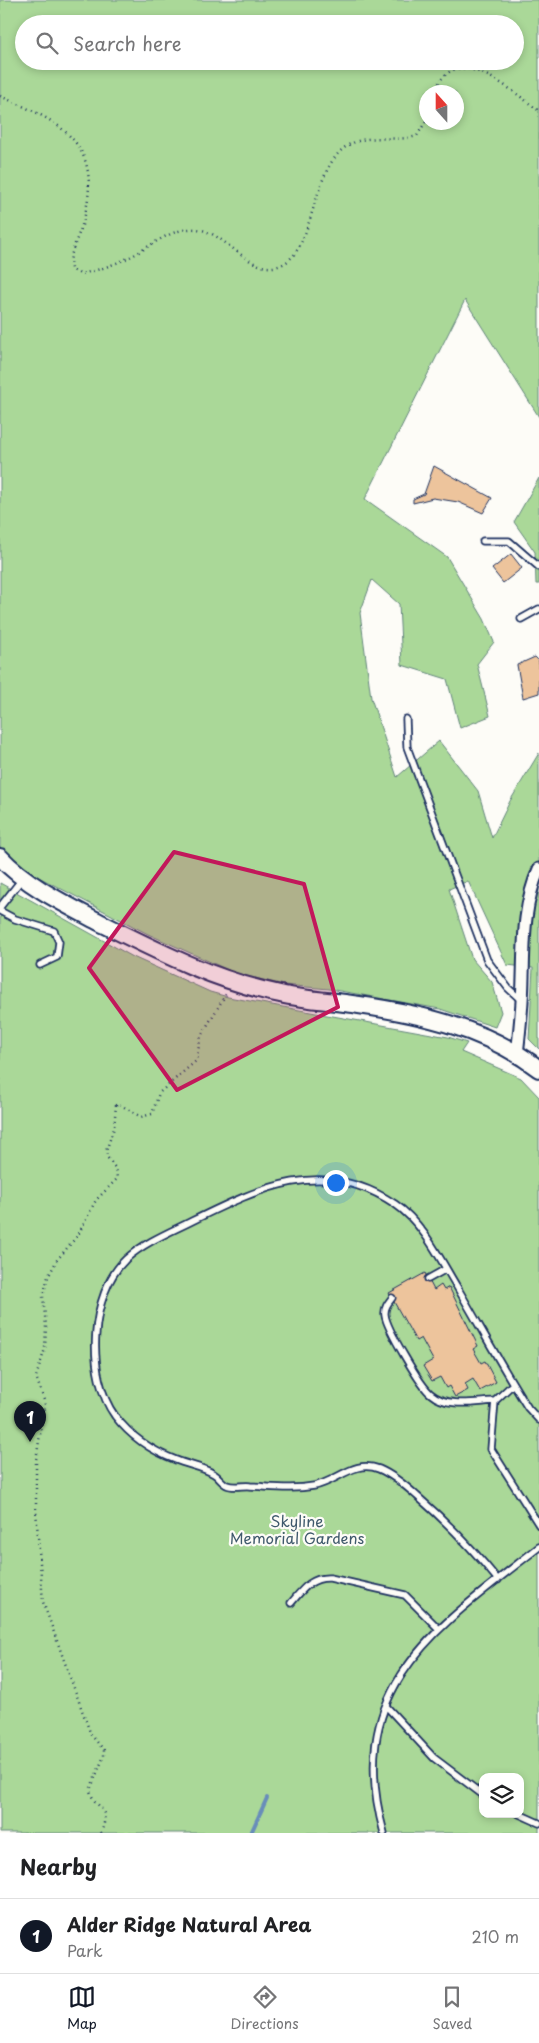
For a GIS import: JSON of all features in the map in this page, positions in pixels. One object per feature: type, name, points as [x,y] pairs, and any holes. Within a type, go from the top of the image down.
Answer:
[{"type":"main road","points":[[0,857],[23,877],[74,909],[191,967],[281,994],[404,1012],[438,1021],[469,1031],[517,1055],[539,1069]]},
{"type":"street","points":[[517,1055],[522,1001],[523,944],[531,886],[539,869]]},
{"type":"lane","points":[[483,541],[509,541],[539,567]]},
{"type":"lane","points":[[521,619],[539,609]]},
{"type":"lane","points":[[406,719],[407,747],[487,960],[508,988],[522,1001]]},
{"type":"lane","points":[[0,907],[13,893],[23,877]]},
{"type":"lane","points":[[0,911],[15,919],[54,931],[59,942],[57,957],[40,965]]},
{"type":"lane","points":[[498,1580],[450,1524],[404,1484],[379,1469],[363,1466],[350,1469],[331,1482],[305,1487],[285,1489],[228,1486],[213,1473],[173,1460],[139,1442],[114,1415],[100,1387],[95,1355],[97,1318],[108,1285],[126,1259],[151,1241],[237,1199],[284,1182],[325,1178],[363,1188],[395,1204],[414,1223],[446,1269],[528,1408],[539,1420]]},
{"type":"lane","points":[[428,1279],[446,1269]]},
{"type":"lane","points":[[392,1298],[385,1309],[386,1322],[412,1369],[431,1394],[444,1401],[495,1401]]},
{"type":"lane","points":[[513,1384],[495,1401],[491,1449],[539,1525]]},
{"type":"lane","points":[[384,1833],[377,1810],[372,1775],[375,1747],[386,1706],[404,1667],[439,1629],[539,1547]]},
{"type":"lane","points":[[291,1602],[308,1584],[319,1577],[330,1578],[405,1595],[439,1629]]},
{"type":"lane","points":[[386,1706],[434,1758],[479,1792]]},
{"type":"lane","points":[[524,1816],[539,1823]]},
{"type":"path","points":[[438,85],[440,80],[451,71],[456,70]]},
{"type":"path","points":[[469,70],[476,71],[505,86],[539,111]]},
{"type":"path","points":[[0,96],[43,115],[64,128],[78,146],[86,161],[89,185],[86,212],[70,261],[71,269],[80,274],[129,258],[179,230],[196,229],[210,233],[223,240],[238,254],[255,264],[270,267],[283,264],[297,252],[328,170],[338,153],[352,144],[371,138],[405,140],[417,136],[421,130]]},
{"type":"highlighted area","points":[[174,852],[304,884],[338,1007],[177,1090],[89,968]]},
{"type":"green space","points":[[0,0],[539,0],[539,417],[465,300],[365,499],[447,557],[484,619],[494,642],[477,664],[490,716],[460,728],[447,679],[402,665],[399,604],[372,580],[360,613],[371,698],[397,777],[439,741],[478,791],[492,838],[510,801],[539,753],[539,1049],[529,1039],[533,968],[507,965],[468,881],[449,889],[472,959],[492,982],[501,1012],[495,1027],[440,1009],[329,989],[284,985],[235,973],[148,934],[27,871],[0,847]]},
{"type":"green space","points":[[539,478],[539,584],[536,584],[535,552],[514,522]]},
{"type":"green space","name":"Skyline Memorial Gardens","points":[[0,883],[133,957],[210,992],[228,997],[448,1037],[467,1043],[461,1052],[521,1078],[539,1097],[539,1833],[0,1833]]},
{"type":"building","points":[[434,466],[492,498],[483,513],[458,502],[433,498],[413,503],[413,499],[424,494]]},
{"type":"building","points":[[511,554],[522,568],[503,583],[492,569]]},
{"type":"building","points":[[535,657],[539,661],[539,693],[523,698],[517,665]]},
{"type":"building","points":[[425,1273],[434,1290],[441,1285],[444,1290],[449,1287],[478,1346],[473,1349],[481,1363],[485,1361],[496,1382],[480,1391],[473,1379],[465,1384],[468,1390],[455,1397],[449,1386],[446,1388],[440,1377],[432,1381],[423,1366],[433,1360],[421,1338],[416,1341],[389,1293]]},
{"type":"waterway","points":[[251,1833],[267,1798]]},
{"type":"place","name":"Alder Ridge Natural Area","points":[[30,1442]]}]
